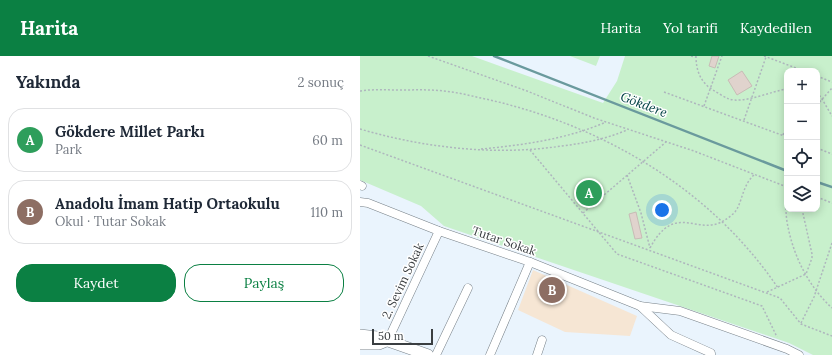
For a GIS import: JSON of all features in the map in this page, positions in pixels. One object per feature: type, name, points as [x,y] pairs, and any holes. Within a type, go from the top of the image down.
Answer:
[{"type":"main road","points":[[360,336],[377,337],[388,340],[428,355]]},
{"type":"main road","points":[[360,344],[379,344],[388,340]]},
{"type":"street","name":"Tutar Sokak","points":[[360,202],[368,203],[439,231],[530,262],[640,306]]},
{"type":"street","name":"2. Sevim Sokak","points":[[388,340],[439,231]]},
{"type":"street","points":[[490,355],[530,262]]},
{"type":"street","points":[[436,355],[468,288]]},
{"type":"street","points":[[640,306],[680,311],[781,347],[799,355]]},
{"type":"street","points":[[640,306],[671,335],[713,354]]},
{"type":"street","points":[[537,355],[542,340]]},
{"type":"path","points":[[428,56],[527,90],[607,122],[694,151],[784,186]]},
{"type":"path","points":[[691,56],[696,57],[696,66],[700,78],[710,88],[730,100],[752,98],[784,90]]},
{"type":"path","points":[[704,106],[722,56]]},
{"type":"path","points":[[744,120],[765,56],[796,68]]},
{"type":"path","points":[[820,77],[832,82]]},
{"type":"path","points":[[818,104],[832,88]]},
{"type":"path","points":[[360,91],[428,90],[451,92],[508,104],[557,120],[602,139],[643,162],[691,194],[743,242],[778,288]]},
{"type":"path","points":[[664,92],[783,135]]},
{"type":"path","points":[[820,96],[832,116]]},
{"type":"path","points":[[474,149],[540,142],[582,131],[607,122]]},
{"type":"path","points":[[360,129],[399,139],[453,148],[530,150],[584,143],[602,139],[628,129]]},
{"type":"path","points":[[583,213],[666,142]]},
{"type":"path","points":[[360,145],[780,298],[801,324],[832,336]]},
{"type":"path","points":[[820,149],[832,154]]},
{"type":"path","points":[[530,150],[617,254],[762,306],[781,347]]},
{"type":"path","points":[[627,176],[641,213],[650,248],[658,234],[666,227],[673,224],[683,222],[706,225],[722,222],[734,213],[747,184],[755,174]]},
{"type":"path","points":[[820,198],[832,203]]},
{"type":"path","points":[[788,212],[788,226],[800,264],[821,298],[832,308]]},
{"type":"path","points":[[766,293],[806,274],[812,254],[803,212]]},
{"type":"path","points":[[801,324],[816,290],[832,243]]},
{"type":"shaded area","points":[[533,270],[637,316],[630,336],[565,332],[518,310]]},
{"type":"green space","points":[[360,56],[472,56],[603,103],[617,81],[625,56],[832,56],[832,355],[813,355],[789,343],[444,226],[421,206],[360,180]]},
{"type":"green space","points":[[570,56],[600,56],[596,66]]},
{"type":"building","points":[[712,56],[719,56],[715,68],[709,66]]},
{"type":"building","points":[[742,71],[752,86],[737,95],[728,80]]},
{"type":"building","points":[[636,212],[642,238],[635,239],[629,214]]},
{"type":"waterway","name":"Gökdere","points":[[494,56],[784,170]]},
{"type":"waterway","name":"Gökdere","points":[[820,183],[832,187]]},
{"type":"place","name":"Gökdere Millet Parkı","points":[[589,193]]},
{"type":"place","name":"Anadolu İmam Hatip Ortaokulu","points":[[552,290]]}]
